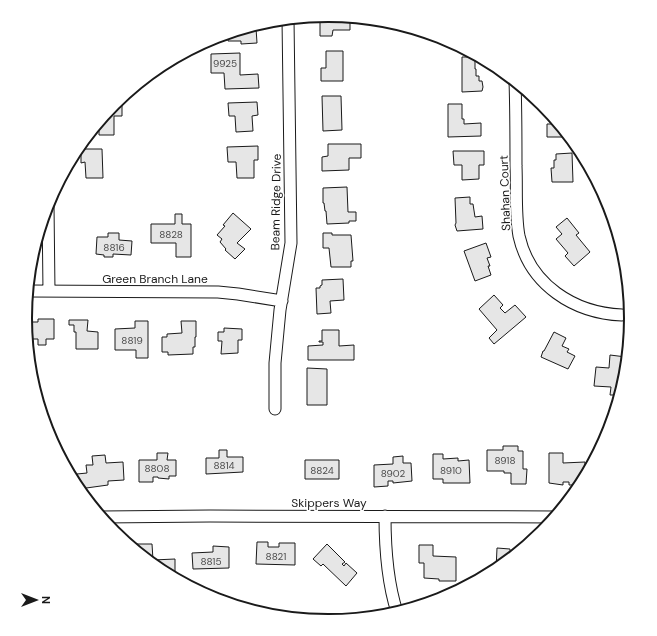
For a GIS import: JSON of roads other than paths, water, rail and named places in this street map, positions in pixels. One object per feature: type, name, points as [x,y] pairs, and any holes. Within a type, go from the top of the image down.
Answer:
[{"type":"street","name":"Beam Ridge Drive","points":[[275,409],[276,363],[280,310],[291,243],[288,25]]},
{"type":"street","name":"Shahan Court","points":[[515,88],[517,213],[519,236],[525,252],[540,277],[561,296],[593,311],[604,314],[622,315]]},
{"type":"street","points":[[48,222],[49,291]]},
{"type":"street","name":"Green Branch Lane","points":[[34,291],[218,292],[282,301]]},
{"type":"street","points":[[385,516],[385,555],[390,589],[395,606]]},
{"type":"street","name":"Skippers Way","points":[[110,517],[548,516]]}]
